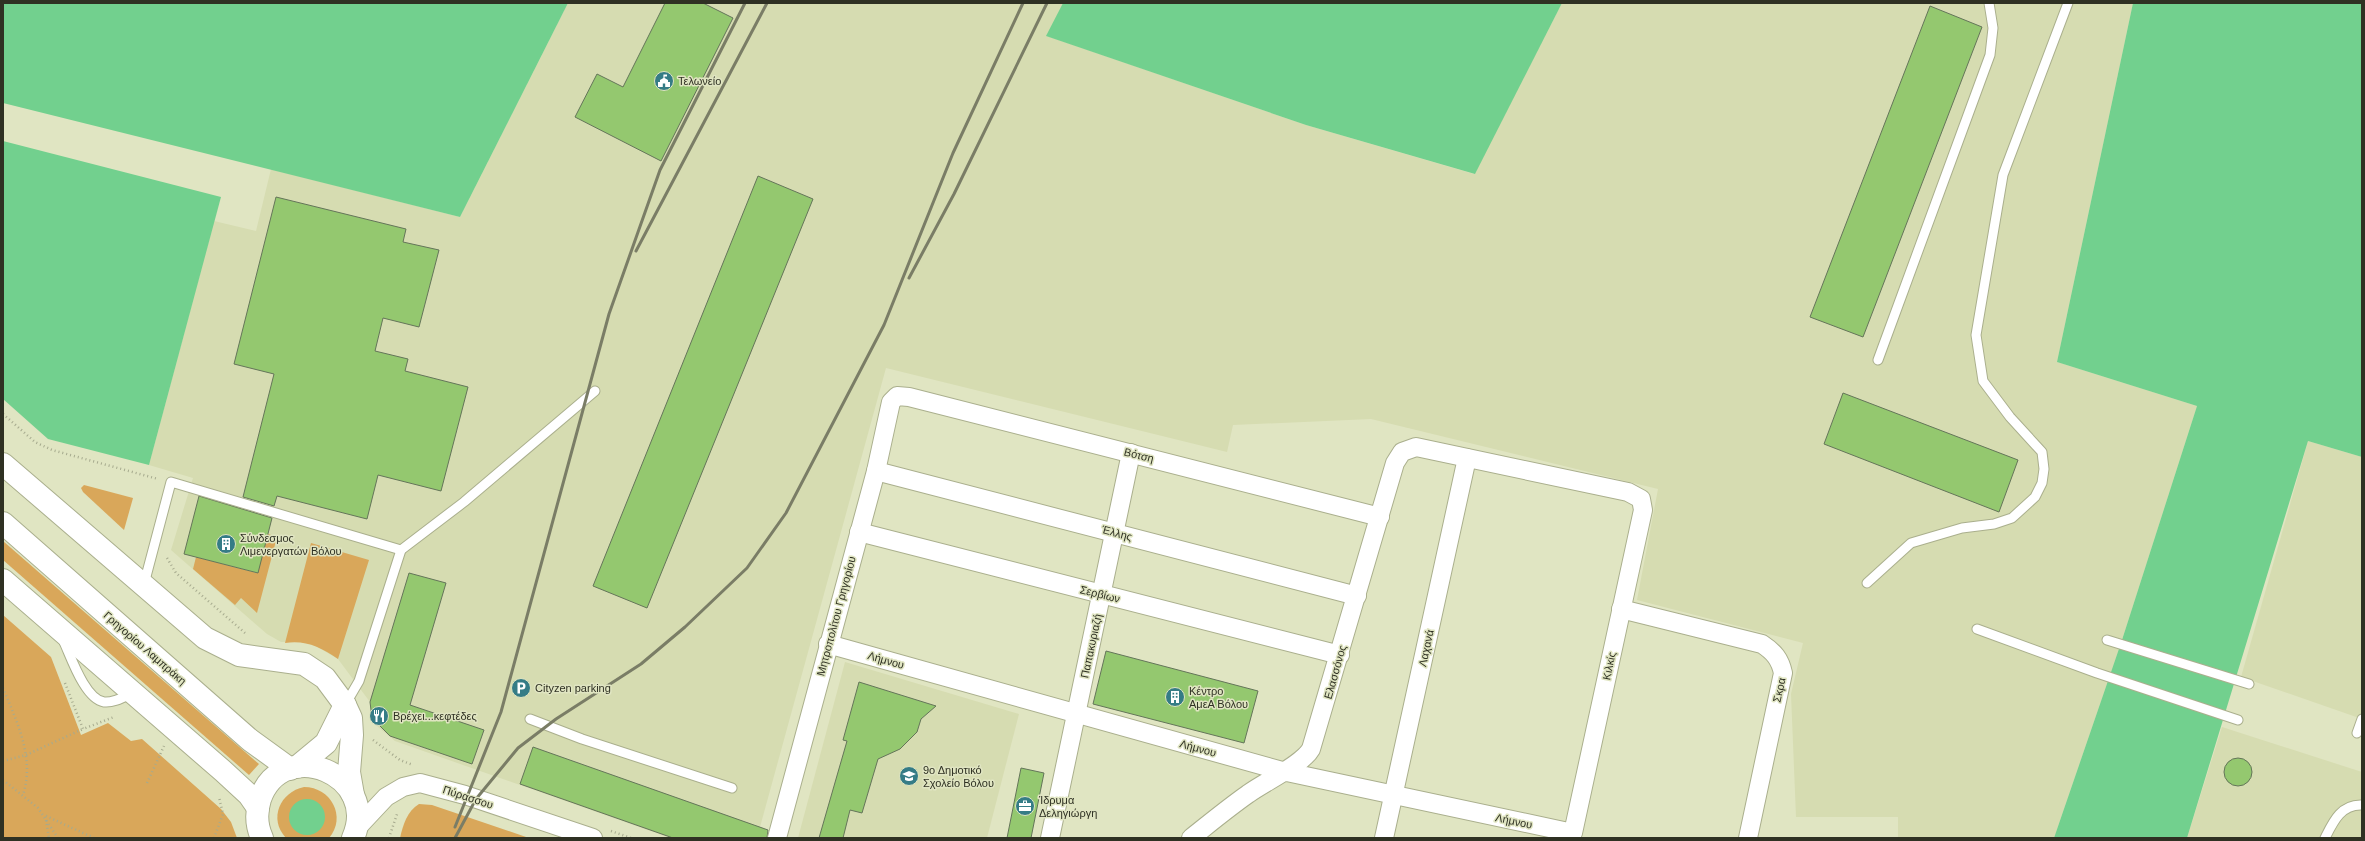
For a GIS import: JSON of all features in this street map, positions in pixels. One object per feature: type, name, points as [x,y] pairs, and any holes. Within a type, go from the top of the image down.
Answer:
[{"type":"main road","points":[[3,464],[196,631],[222,649],[247,657],[299,663],[315,670],[325,678],[345,705],[352,722],[349,772],[358,814],[355,834]]},
{"type":"main road","name":"Γρηγορίου Λαμπράκη","points":[[3,523],[250,740],[294,768]]},
{"type":"main road","points":[[3,580],[244,790],[258,808]]},
{"type":"main road","points":[[260,837],[257,821],[258,808],[261,796],[269,783],[294,768],[326,743],[345,705]]},
{"type":"main road","points":[[294,768],[313,766],[330,772],[342,780],[353,795]]},
{"type":"street","name":"Βότση","points":[[897,396],[909,397],[1380,517]]},
{"type":"street","name":"Μητροπολίτου Γρηγορίου","points":[[777,838],[828,644],[876,471],[891,402],[897,396]]},
{"type":"street","name":"Ελασσόνος","points":[[1191,838],[1247,794],[1305,757],[1311,750],[1395,463],[1402,452],[1416,447],[1467,458]]},
{"type":"street","name":"Παπακυριαζή","points":[[1050,838],[1131,453]]},
{"type":"street","name":"Κιλκίς","points":[[1467,458],[1628,492],[1641,499],[1643,510],[1573,833]]},
{"type":"street","name":"Λαχανά","points":[[1384,838],[1467,458]]},
{"type":"street","name":"Έλλης","points":[[876,471],[1357,596]]},
{"type":"street","name":"Σερβίων","points":[[859,532],[1340,655]]},
{"type":"street","name":"Σκρα","points":[[1621,609],[1762,644],[1773,651],[1780,662],[1784,673],[1748,838]]},
{"type":"street","name":"Λήμνου","points":[[828,644],[1076,715],[1282,771],[1573,833]]},
{"type":"street","name":"Πύρασσου","points":[[355,834],[386,797],[403,787],[420,783],[465,795],[593,838]]},
{"type":"lane","points":[[1878,360],[1990,55],[1993,28],[1989,3]]},
{"type":"lane","points":[[1867,583],[1911,543],[1962,528],[1994,524],[2012,518],[2035,497],[2042,483],[2044,469],[2042,452],[2010,417],[1983,381],[1976,335],[2003,175],[2068,3]]},
{"type":"lane","points":[[345,705],[359,681],[401,550],[464,502],[596,391]]},
{"type":"lane","points":[[143,585],[172,482],[401,550]]},
{"type":"lane","points":[[1977,629],[2097,673],[2238,720]]},
{"type":"lane","points":[[2107,640],[2249,684]]},
{"type":"lane","points":[[530,719],[582,739],[732,788]]},
{"type":"lane","points":[[2358,733],[2362,719]]},
{"type":"lane","points":[[2325,838],[2335,819],[2345,808],[2362,805]]},
{"type":"path","points":[[3,414],[34,442],[52,450],[172,482]]},
{"type":"path","points":[[167,554],[176,573],[247,635]]},
{"type":"path","points":[[63,678],[83,729]]},
{"type":"path","points":[[3,688],[22,734],[26,755],[28,774],[23,795]]},
{"type":"path","points":[[3,761],[26,755],[83,729],[117,716]]},
{"type":"path","points":[[371,738],[400,760],[420,768]]},
{"type":"path","points":[[147,783],[167,741]]},
{"type":"path","points":[[3,780],[23,795],[45,815],[94,838]]},
{"type":"path","points":[[214,838],[222,814],[222,806],[216,791]]},
{"type":"path","points":[[389,838],[394,821],[400,810]]},
{"type":"path","points":[[45,815],[49,838]]},
{"type":"path","points":[[45,815],[58,838]]},
{"type":"path","points":[[609,831],[631,838]]},
{"type":"shaded area","points":[[3,3],[568,3],[460,217],[3,103]]},
{"type":"shaded area","points":[[568,3],[1063,3],[1047,36],[1306,125],[1474,174],[1562,3],[2133,3],[2057,362],[2197,406],[2122,640],[2054,838],[1898,838],[1898,817],[1796,817],[1791,694],[1803,643],[1637,600],[1658,489],[1371,419],[1233,425],[1227,452],[886,368],[757,838],[670,838],[395,741],[378,727],[372,719],[370,702],[338,659],[314,645],[301,642],[281,642],[267,634],[171,550],[193,478],[149,465],[214,221],[256,231],[271,169],[460,217]]},
{"type":"shaded area","points":[[1063,3],[1562,3],[1475,174],[1306,125],[1046,36]]},
{"type":"shaded area","points":[[2133,3],[2362,3],[2362,457],[2308,441],[2187,838],[2054,838],[2122,640],[2197,406],[2057,362]]},
{"type":"shaded area","points":[[3,141],[221,197],[149,465],[48,439],[3,399]]},
{"type":"shaded area","points":[[2308,441],[2362,457],[2362,719],[2241,677]]},
{"type":"shaded area","points":[[84,485],[133,498],[124,530],[83,492],[81,488]]},
{"type":"shaded area","points":[[268,534],[277,537],[257,613],[241,598],[235,605],[193,569],[196,557],[257,573]]},
{"type":"shaded area","points":[[3,541],[259,764],[249,775],[3,560]]},
{"type":"shaded area","points":[[311,543],[369,560],[338,659],[313,645],[293,642],[285,643]]},
{"type":"shaded area","points":[[3,615],[51,657],[81,735],[108,723],[131,741],[142,739],[221,809],[231,822],[237,838],[3,838]]},
{"type":"shaded area","name":"9ο Δημοτικό Σχολείο Βόλου","points":[[845,662],[1019,714],[987,838],[798,838]]},
{"type":"shaded area","points":[[2222,727],[2362,772],[2362,838],[2187,838]]},
{"type":"shaded area","points":[[304,787],[314,788],[322,792],[329,798],[333,805],[336,813],[336,821],[334,830],[329,838],[286,838],[281,831],[277,815],[279,807],[289,794]]},
{"type":"shaded area","points":[[307,799],[317,802],[322,807],[325,817],[322,827],[317,832],[307,835],[297,832],[292,827],[289,817],[292,807],[297,802]]},
{"type":"shaded area","points":[[419,804],[432,805],[529,838],[400,838],[404,823],[411,810]]},
{"type":"building","name":"Τελωνείο","points":[[665,3],[703,3],[733,18],[661,161],[575,117],[597,74],[623,87]]},
{"type":"building","points":[[1930,6],[1982,27],[1863,337],[1810,317]]},
{"type":"building","points":[[758,176],[813,199],[647,608],[593,586]]},
{"type":"building","points":[[276,197],[406,229],[403,242],[439,250],[419,327],[383,318],[375,351],[408,359],[405,371],[468,387],[441,491],[378,475],[367,519],[277,496],[274,506],[243,497],[274,374],[234,364]]},
{"type":"building","points":[[1843,393],[2018,460],[1999,512],[1824,444]]},
{"type":"building","name":"Σύνδεσμος Λιμενεργατών Βόλου","points":[[199,496],[272,518],[258,573],[184,554]]},
{"type":"building","points":[[409,573],[446,583],[410,705],[484,730],[472,764],[390,736],[372,718],[370,702]]},
{"type":"building","name":"Κέντρο ΑμεΑ Βόλου","points":[[1106,651],[1258,691],[1244,743],[1093,704]]},
{"type":"building","points":[[859,682],[936,706],[921,719],[917,732],[900,749],[878,759],[862,813],[850,810],[843,838],[819,838],[847,741],[843,740]]},
{"type":"building","points":[[533,747],[768,830],[767,838],[673,838],[520,784]]},
{"type":"building","points":[[2238,758],[2248,762],[2252,772],[2248,782],[2238,786],[2228,782],[2224,772],[2228,762]]},
{"type":"building","name":"Ίδρυμα Δεληγιώργη","points":[[1021,768],[1044,773],[1031,838],[1007,838]]},
{"type":"railway","points":[[455,827],[501,712],[609,314],[660,170],[745,3]]},
{"type":"railway","points":[[636,251],[767,3]]},
{"type":"railway","points":[[455,838],[476,799],[518,748],[556,719],[641,664],[685,627],[747,568],[786,513],[884,325],[953,153],[1023,3]]},
{"type":"railway","points":[[909,278],[954,194],[1047,3]]},
{"type":"place","name":"Τελωνείο","points":[[664,81]]},
{"type":"place","name":"Σύνδεσμος Λιμενεργατών Βόλου","points":[[226,544]]},
{"type":"place","name":"Cityzen parking","points":[[521,688]]},
{"type":"place","name":"Κέντρο ΑμεΑ Βόλου","points":[[1175,697]]},
{"type":"place","name":"Βρέχει...κεφτέδες","points":[[379,716]]},
{"type":"place","name":"9ο Δημοτικό Σχολείο Βόλου","points":[[909,776]]},
{"type":"place","name":"Ίδρυμα Δεληγιώργη","points":[[1025,806]]}]
